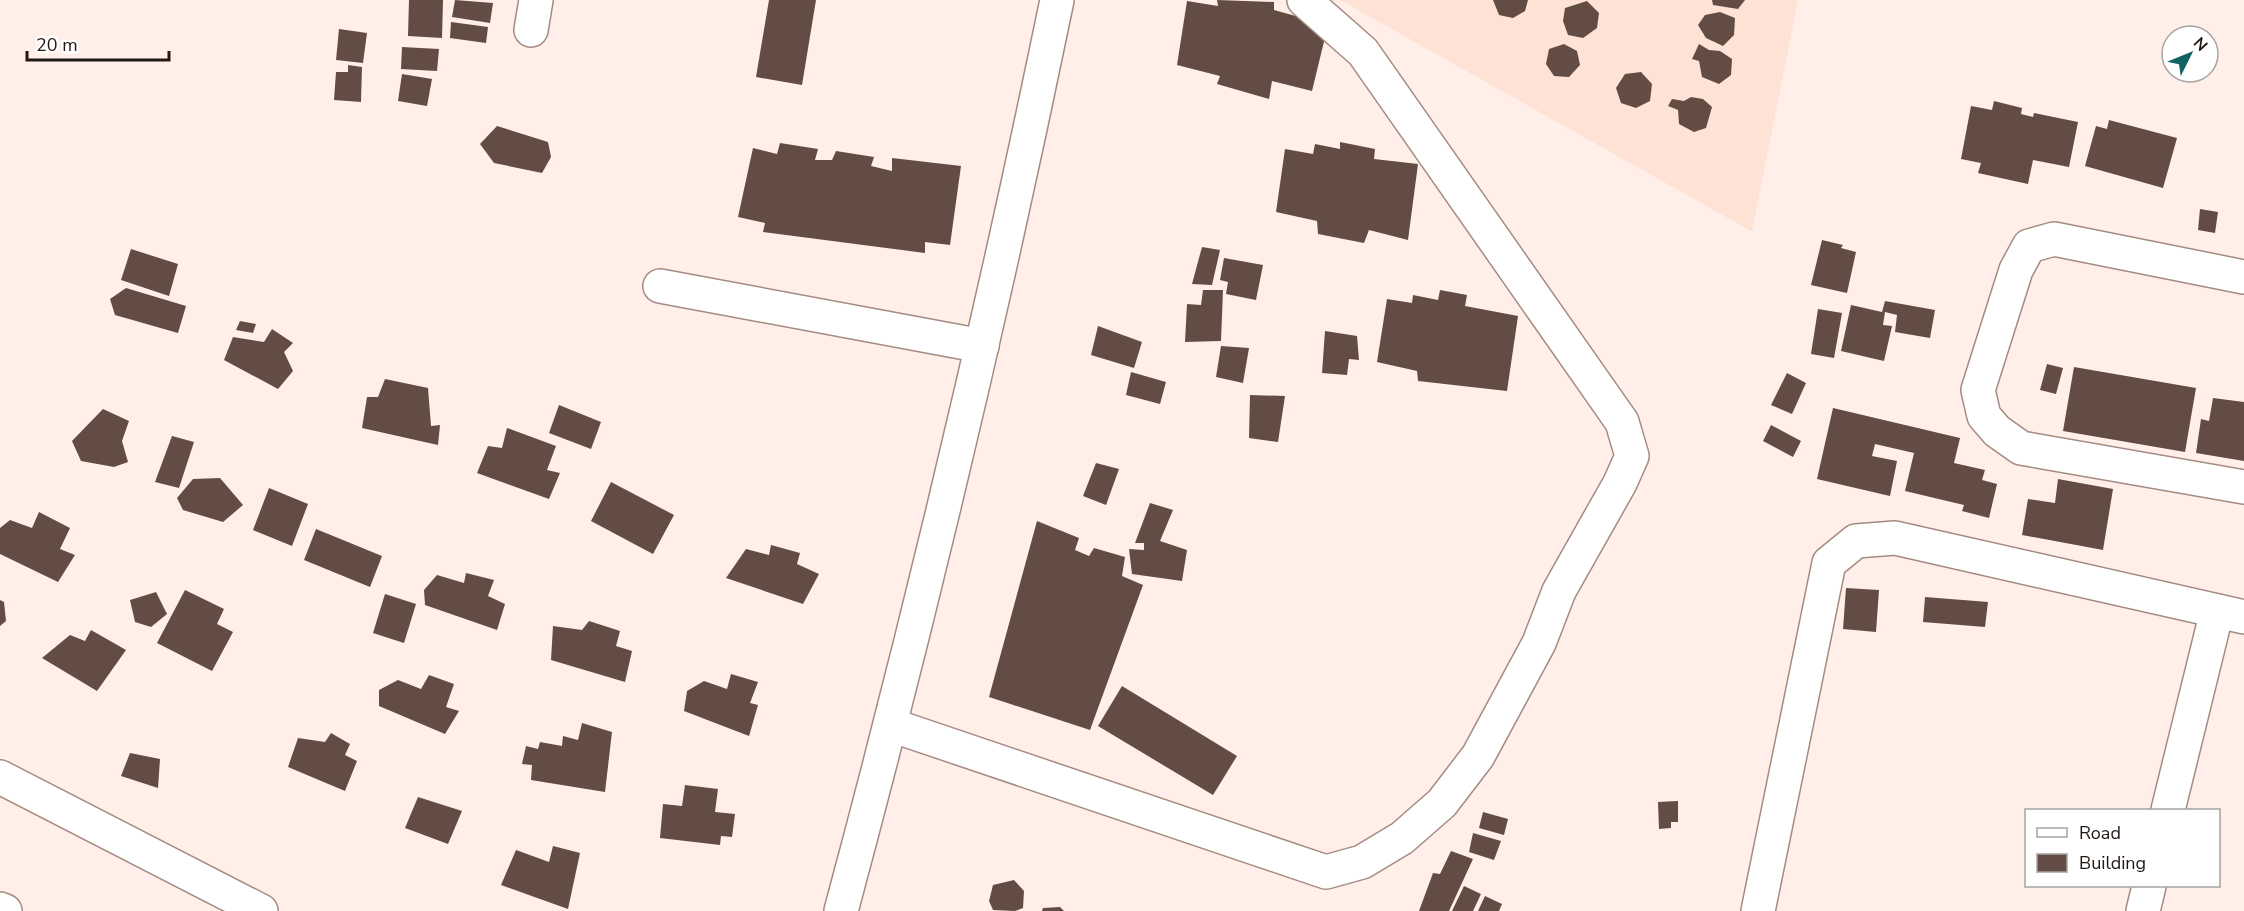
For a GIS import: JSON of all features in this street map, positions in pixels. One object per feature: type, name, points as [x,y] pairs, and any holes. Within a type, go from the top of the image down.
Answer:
[{"type":"street","points":[[841,911],[891,725],[1008,238],[1057,0]]},
{"type":"street","points":[[891,725],[1326,872],[1362,862],[1402,838],[1442,803],[1478,756],[1539,643],[1559,591],[1620,483],[1632,456],[1622,423],[1363,52],[1304,0]]},
{"type":"street","points":[[2244,277],[2054,240],[2029,246],[2016,270],[1978,390],[1984,416],[1997,431],[2021,448],[2244,487]]},
{"type":"street","points":[[660,286],[982,346]]},
{"type":"street","points":[[1758,911],[1829,563],[1856,542],[1895,538],[2231,614],[2168,809]]},
{"type":"street","points":[[0,777],[261,911]]},
{"type":"street","points":[[2143,911],[2149,887]]},
{"type":"street","points":[[0,909],[5,911]]},
{"type":"shaded area","points":[[1340,0],[1798,0],[1752,231],[1751,231]]},
{"type":"building","points":[[409,0],[443,0],[442,38],[408,36]]},
{"type":"building","points":[[455,0],[493,3],[490,23],[452,17]]},
{"type":"building","points":[[769,0],[816,0],[802,85],[756,77]]},
{"type":"building","points":[[1217,0],[1274,2],[1274,10],[1328,25],[1312,91],[1272,81],[1269,99],[1217,84],[1220,76],[1177,65],[1187,1],[1218,6]]},
{"type":"building","points":[[1493,0],[1528,0],[1525,11],[1513,18],[1499,15]]},
{"type":"building","points":[[1712,0],[1745,0],[1738,9],[1713,5]]},
{"type":"building","points":[[1587,1],[1599,13],[1597,28],[1583,38],[1568,35],[1563,21],[1565,8]]},
{"type":"building","points":[[1720,12],[1735,18],[1734,35],[1723,46],[1706,38],[1698,25],[1705,15]]},
{"type":"building","points":[[451,22],[488,27],[486,43],[450,38]]},
{"type":"building","points":[[339,29],[367,33],[363,63],[336,60]]},
{"type":"building","points":[[1564,44],[1577,51],[1580,65],[1569,77],[1554,76],[1546,64],[1549,49]]},
{"type":"building","points":[[1699,44],[1709,50],[1720,51],[1732,59],[1731,75],[1719,84],[1702,77],[1699,61],[1692,59]]},
{"type":"building","points":[[402,47],[439,49],[437,71],[401,69]]},
{"type":"building","points":[[348,65],[362,67],[361,102],[334,100],[336,72],[348,72]]},
{"type":"building","points":[[1641,72],[1652,84],[1650,101],[1636,108],[1621,103],[1616,88],[1625,74]]},
{"type":"building","points":[[402,74],[432,79],[427,106],[398,101]]},
{"type":"building","points":[[1691,97],[1703,99],[1712,107],[1706,128],[1694,132],[1679,124],[1678,110],[1668,106],[1672,99],[1684,101]]},
{"type":"building","points":[[1994,101],[2022,108],[2021,114],[2033,117],[2034,113],[2078,122],[2069,167],[2033,160],[2028,184],[1978,173],[1981,163],[1961,159],[1971,106],[1992,110]]},
{"type":"building","points":[[2109,120],[2177,138],[2163,188],[2085,166],[2096,126],[2107,129]]},
{"type":"building","points":[[497,126],[548,142],[551,157],[542,173],[494,163],[480,144]]},
{"type":"building","points":[[1340,142],[1375,149],[1374,159],[1418,164],[1408,240],[1369,230],[1364,243],[1318,234],[1317,221],[1276,212],[1285,149],[1313,154],[1315,144],[1340,149]]},
{"type":"building","points":[[780,143],[818,149],[815,160],[832,160],[836,151],[874,157],[871,166],[892,171],[892,158],[961,166],[950,245],[925,242],[925,253],[763,232],[765,223],[738,217],[753,148],[777,154]]},
{"type":"building","points":[[2200,209],[2218,212],[2215,233],[2198,230]]},
{"type":"building","points":[[1822,240],[1843,245],[1841,248],[1856,252],[1847,293],[1811,285]]},
{"type":"building","points":[[1202,247],[1220,250],[1212,285],[1192,284]]},
{"type":"building","points":[[131,249],[178,264],[169,296],[121,280]]},
{"type":"building","points":[[1224,258],[1263,265],[1256,300],[1226,294],[1228,282],[1220,280]]},
{"type":"building","points":[[126,288],[186,306],[178,333],[115,315],[110,299]]},
{"type":"building","points":[[1203,290],[1223,290],[1221,341],[1185,342],[1187,304],[1201,305]]},
{"type":"building","points":[[1440,290],[1467,295],[1465,306],[1518,316],[1507,391],[1418,381],[1417,371],[1377,362],[1387,299],[1412,303],[1413,295],[1438,300]]},
{"type":"building","points":[[1885,301],[1935,310],[1930,338],[1895,332],[1897,315],[1885,312],[1883,325],[1892,326],[1884,361],[1841,351],[1851,305],[1882,312]]},
{"type":"building","points":[[1818,309],[1842,313],[1834,358],[1811,354]]},
{"type":"building","points":[[240,321],[256,324],[253,333],[236,330]]},
{"type":"building","points":[[1098,326],[1142,342],[1134,368],[1091,355]]},
{"type":"building","points":[[272,329],[293,343],[284,352],[293,371],[278,389],[224,360],[233,337],[264,342]]},
{"type":"building","points":[[1325,331],[1357,336],[1359,360],[1349,359],[1347,375],[1322,373]]},
{"type":"building","points":[[1221,346],[1249,348],[1243,383],[1216,377]]},
{"type":"building","points":[[2047,364],[2063,368],[2056,394],[2040,390]]},
{"type":"building","points":[[2074,367],[2196,388],[2185,452],[2063,431]]},
{"type":"building","points":[[1131,372],[1166,382],[1160,404],[1126,395]]},
{"type":"building","points":[[1787,373],[1806,383],[1792,414],[1771,405]]},
{"type":"building","points":[[385,379],[428,388],[431,426],[440,425],[438,445],[362,428],[367,397],[378,397]]},
{"type":"building","points":[[1250,395],[1285,396],[1278,442],[1249,438]]},
{"type":"building","points":[[2213,398],[2244,402],[2244,461],[2196,453],[2201,419],[2209,421]]},
{"type":"building","points":[[559,405],[601,422],[591,449],[549,433]]},
{"type":"building","points":[[1833,408],[1960,438],[1954,463],[1985,470],[1982,480],[1997,484],[1989,518],[1962,511],[1964,505],[1905,491],[1914,453],[1875,444],[1872,456],[1897,461],[1890,496],[1817,479]]},
{"type":"building","points":[[103,409],[129,421],[122,441],[128,462],[114,467],[81,461],[72,441]]},
{"type":"building","points":[[1771,425],[1801,441],[1793,457],[1763,441]]},
{"type":"building","points":[[507,428],[556,446],[547,470],[560,473],[549,499],[477,473],[488,446],[502,448]]},
{"type":"building","points":[[172,436],[194,442],[179,488],[155,482]]},
{"type":"building","points":[[1096,463],[1119,469],[1106,505],[1083,496]]},
{"type":"building","points":[[220,478],[243,505],[223,522],[183,510],[177,498],[193,479]]},
{"type":"building","points":[[2058,479],[2113,489],[2103,550],[2022,535],[2028,499],[2055,503]]},
{"type":"building","points":[[611,482],[674,515],[653,554],[591,521]]},
{"type":"building","points":[[269,488],[308,504],[292,546],[253,530]]},
{"type":"building","points":[[1150,503],[1173,510],[1160,541],[1187,550],[1182,581],[1132,574],[1129,549],[1144,550],[1144,543],[1135,543]]},
{"type":"building","points":[[39,512],[70,528],[60,549],[75,555],[58,582],[0,554],[0,528],[10,520],[32,528]]},
{"type":"building","points":[[1037,521],[1079,538],[1075,550],[1089,556],[1094,548],[1125,557],[1122,576],[1143,585],[1090,730],[989,697]]},
{"type":"building","points":[[316,529],[382,556],[370,587],[304,560]]},
{"type":"building","points":[[771,545],[800,553],[797,564],[819,574],[803,604],[726,578],[746,549],[769,555]]},
{"type":"building","points":[[466,573],[494,580],[488,596],[505,604],[497,630],[425,605],[424,590],[437,575],[464,583]]},
{"type":"building","points":[[1846,588],[1879,590],[1876,632],[1843,629]]},
{"type":"building","points":[[185,590],[224,609],[217,624],[233,632],[212,671],[157,643]]},
{"type":"building","points":[[156,592],[167,614],[151,627],[135,622],[130,600]]},
{"type":"building","points":[[385,594],[416,604],[404,643],[373,633]]},
{"type":"building","points":[[1925,597],[1988,602],[1985,627],[1923,622]]},
{"type":"building","points":[[0,600],[4,602],[6,621],[0,626]]},
{"type":"building","points":[[589,621],[620,631],[616,646],[632,651],[625,682],[551,660],[553,626],[582,630]]},
{"type":"building","points":[[91,630],[126,650],[97,691],[42,658],[70,635],[85,641]]},
{"type":"building","points":[[731,674],[758,682],[750,703],[758,705],[749,736],[684,711],[687,691],[704,681],[727,689]]},
{"type":"building","points":[[429,675],[454,684],[446,707],[459,711],[445,734],[379,706],[379,690],[398,680],[421,689]]},
{"type":"building","points":[[1122,686],[1237,756],[1213,795],[1098,726]]},
{"type":"building","points":[[582,723],[612,732],[605,792],[531,780],[532,765],[522,764],[526,746],[538,749],[540,742],[562,746],[563,736],[578,740]]},
{"type":"building","points":[[331,733],[350,744],[345,755],[357,761],[345,791],[288,767],[298,738],[325,742]]},
{"type":"building","points":[[130,753],[160,759],[158,788],[121,776]]},
{"type":"building","points":[[685,785],[718,789],[715,812],[735,814],[732,837],[721,836],[720,845],[660,838],[663,804],[682,806]]},
{"type":"building","points":[[418,797],[462,811],[448,844],[405,828]]},
{"type":"building","points":[[1678,801],[1678,822],[1671,822],[1671,828],[1659,829],[1658,802]]},
{"type":"building","points":[[1483,812],[1508,819],[1504,835],[1479,828]]},
{"type":"building","points":[[1473,833],[1501,841],[1494,860],[1469,852]]},
{"type":"building","points":[[553,846],[580,853],[568,909],[501,885],[516,850],[549,862]]},
{"type":"building","points":[[1451,851],[1473,859],[1449,911],[1419,911],[1433,873],[1440,874]]},
{"type":"building","points":[[1014,880],[1024,891],[1023,908],[1015,911],[993,910],[989,901],[993,885]]},
{"type":"building","points":[[1464,886],[1481,894],[1473,911],[1452,911]]},
{"type":"building","points":[[1485,896],[1502,904],[1499,911],[1478,911]]},
{"type":"building","points":[[1060,907],[1064,911],[1042,911],[1043,908]]}]
